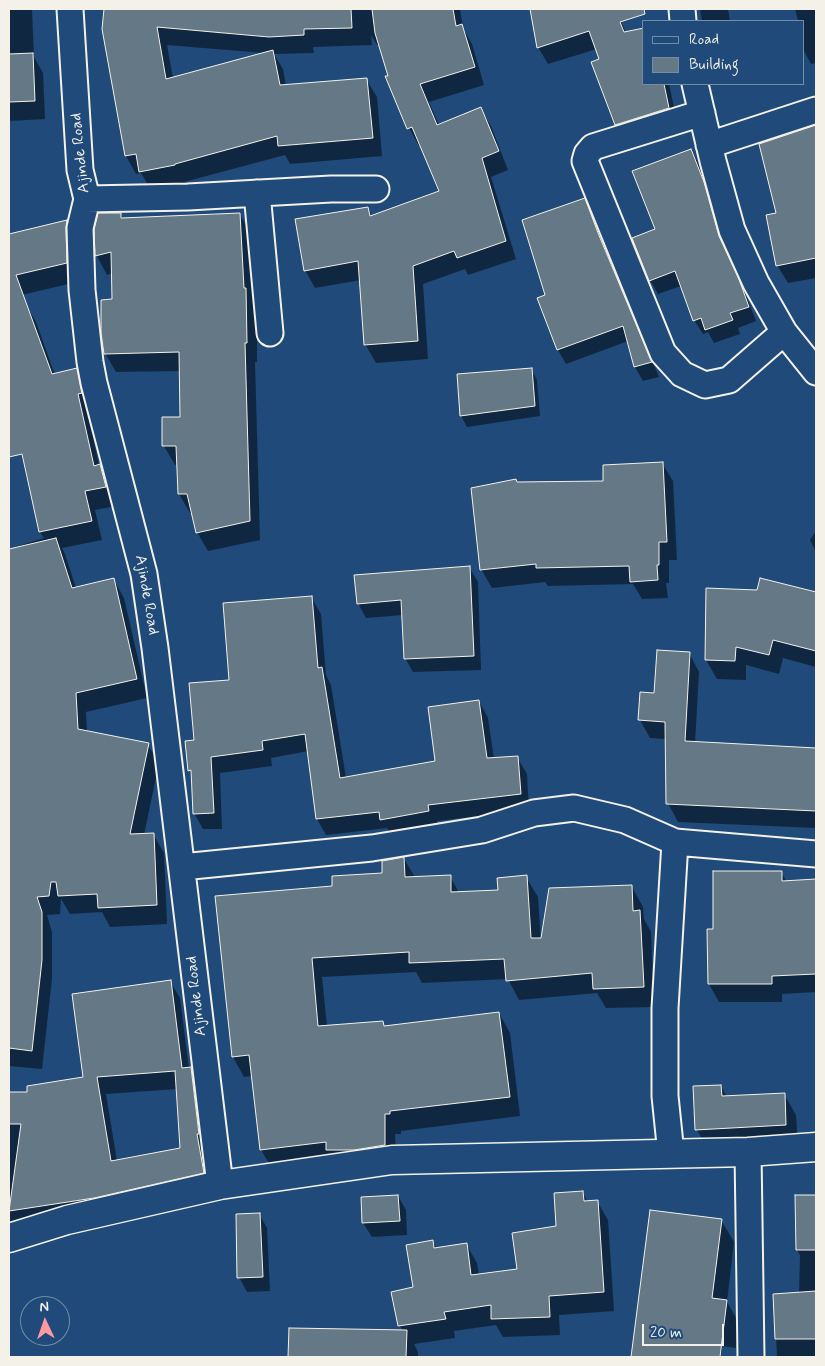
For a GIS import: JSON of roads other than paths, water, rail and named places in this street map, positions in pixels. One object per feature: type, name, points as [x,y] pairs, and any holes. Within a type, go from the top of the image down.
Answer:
[{"type":"street","name":"Ajinde Road","points":[[70,9],[80,170],[87,199],[80,228],[82,290],[90,362],[144,574],[156,648],[220,1185]]},
{"type":"street","points":[[695,85],[732,230],[756,283],[784,332],[816,372]]},
{"type":"street","points":[[709,145],[816,110]]},
{"type":"street","points":[[702,113],[593,147],[587,154],[585,161],[663,354],[682,374],[705,385],[729,380],[784,332]]},
{"type":"street","points":[[87,199],[188,197],[331,189],[376,189]]},
{"type":"street","points":[[258,193],[270,333]]},
{"type":"street","points":[[182,867],[372,848],[482,830],[534,812],[574,808],[625,820],[675,842],[816,854]]},
{"type":"street","points":[[671,1154],[665,1096],[665,1008],[675,842]]},
{"type":"street","points":[[9,1238],[67,1220],[220,1185],[392,1160],[748,1152],[816,1148]]},
{"type":"street","points":[[748,1152],[751,1357]]}]
